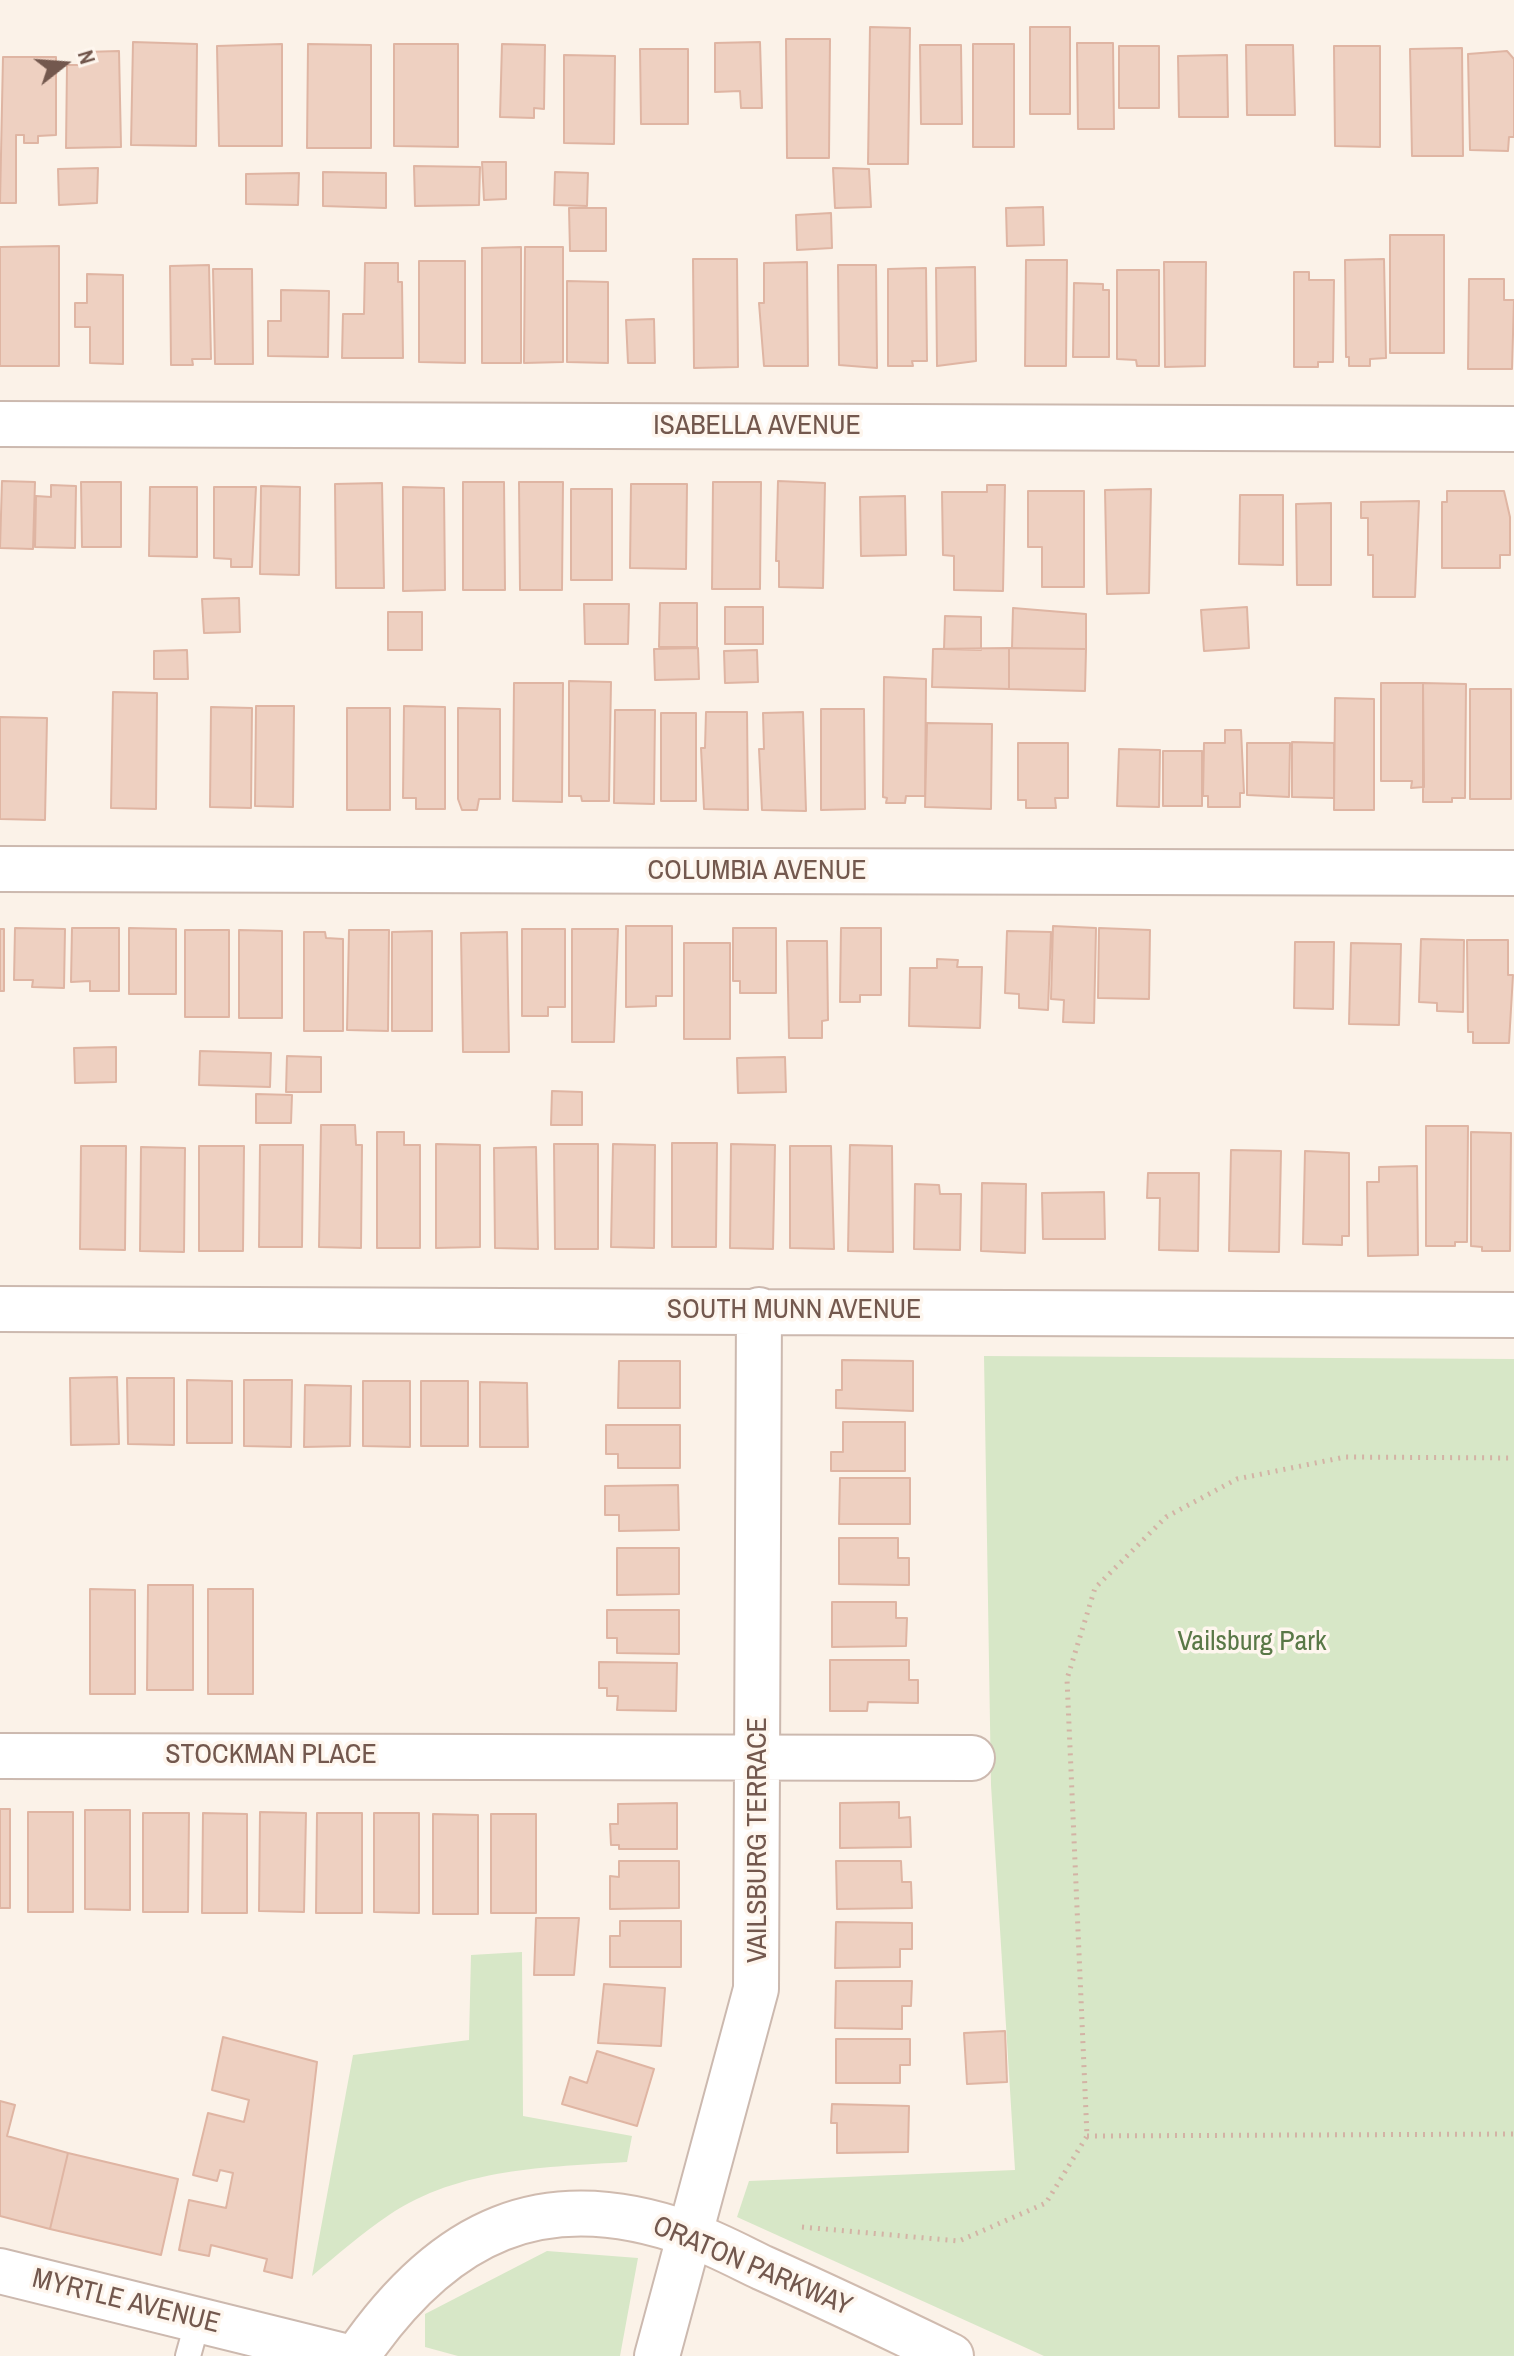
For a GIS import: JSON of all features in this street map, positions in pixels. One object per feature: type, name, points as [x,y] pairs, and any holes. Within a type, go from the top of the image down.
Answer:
[{"type":"street","name":"ISABELLA AVENUE","points":[[0,424],[1514,429]]},
{"type":"street","name":"COLUMBIA AVENUE","points":[[0,869],[1514,873]]},
{"type":"street","name":"SOUTH MUNN AVENUE","points":[[0,1309],[1514,1315]]},
{"type":"street","name":"VAILSBURG TERRACE","points":[[657,2356],[756,1989],[759,1310]]},
{"type":"street","name":"STOCKMAN PLACE","points":[[0,1756],[758,1755],[972,1758]]},
{"type":"street","name":"ORATON PARKWAY","points":[[357,2356],[384,2316],[447,2256],[521,2221],[557,2214],[598,2213],[692,2235],[951,2356]]},
{"type":"street","name":"MYRTLE AVENUE","points":[[0,2271],[193,2338],[344,2356]]},
{"type":"path","points":[[802,2227],[959,2241],[1046,2203],[1087,2136],[1067,1679],[1095,1588],[1166,1517],[1237,1479],[1345,1457],[1514,1458]]},
{"type":"path","points":[[1087,2136],[1514,2134]]},
{"type":"green space","name":"Vailsburg Park","points":[[984,1356],[1514,1359],[1514,2356],[1044,2356],[737,2217],[749,2181],[1015,2170],[991,1785]]},
{"type":"green space","points":[[522,1952],[523,2116],[632,2136],[627,2162],[504,2173],[444,2188],[416,2199],[389,2215],[312,2276],[353,2055],[469,2040],[471,1955]]},
{"type":"green space","points":[[547,2251],[638,2258],[620,2356],[458,2356],[425,2347],[425,2314]]},
{"type":"building","points":[[870,27],[910,28],[908,164],[868,164]]},
{"type":"building","points":[[1030,27],[1070,27],[1070,114],[1030,114]]},
{"type":"building","points":[[786,39],[830,39],[829,158],[787,158]]},
{"type":"building","points":[[133,42],[197,44],[196,146],[131,145]]},
{"type":"building","points":[[760,42],[762,108],[741,108],[740,91],[715,92],[715,43]]},
{"type":"building","points":[[1077,43],[1113,43],[1114,129],[1078,129]]},
{"type":"building","points":[[282,44],[282,146],[219,146],[217,46]]},
{"type":"building","points":[[308,44],[371,45],[371,148],[307,148]]},
{"type":"building","points":[[394,44],[458,44],[458,147],[394,146]]},
{"type":"building","points":[[502,44],[545,45],[544,109],[534,108],[534,118],[500,117]]},
{"type":"building","points":[[973,44],[1014,44],[1014,147],[973,147]]},
{"type":"building","points":[[920,45],[961,45],[962,124],[921,124]]},
{"type":"building","points":[[1246,45],[1293,45],[1295,115],[1247,115]]},
{"type":"building","points":[[1119,46],[1159,46],[1159,108],[1119,108]]},
{"type":"building","points":[[1334,46],[1380,46],[1380,147],[1335,146]]},
{"type":"building","points":[[1462,48],[1463,156],[1412,156],[1410,49]]},
{"type":"building","points":[[640,49],[688,49],[688,124],[641,124]]},
{"type":"building","points":[[119,51],[121,147],[66,148],[67,65],[85,65],[85,52]]},
{"type":"building","points":[[1507,51],[1514,59],[1514,137],[1509,137],[1508,151],[1470,150],[1468,54]]},
{"type":"building","points":[[564,55],[615,56],[614,144],[564,143]]},
{"type":"building","points":[[1227,55],[1228,117],[1179,117],[1178,56]]},
{"type":"building","points":[[3,57],[56,57],[56,135],[38,136],[38,143],[24,143],[24,135],[16,135],[16,203],[0,203]]},
{"type":"building","points":[[482,162],[506,162],[506,199],[484,200]]},
{"type":"building","points":[[414,166],[480,167],[479,205],[415,206]]},
{"type":"building","points":[[98,168],[97,203],[59,205],[58,169]]},
{"type":"building","points":[[833,168],[869,169],[871,207],[835,208]]},
{"type":"building","points":[[323,172],[386,173],[386,208],[323,206]]},
{"type":"building","points":[[555,172],[588,173],[587,206],[554,205]]},
{"type":"building","points":[[299,173],[298,205],[246,204],[246,174]]},
{"type":"building","points":[[1043,207],[1044,245],[1007,246],[1006,208]]},
{"type":"building","points":[[569,208],[606,208],[606,251],[570,251]]},
{"type":"building","points":[[831,213],[832,248],[797,250],[796,215]]},
{"type":"building","points":[[1390,235],[1444,235],[1444,353],[1390,353]]},
{"type":"building","points":[[59,246],[59,366],[0,366],[0,247]]},
{"type":"building","points":[[521,247],[521,363],[482,363],[482,248]]},
{"type":"building","points":[[525,247],[563,247],[563,362],[524,363]]},
{"type":"building","points":[[693,259],[737,259],[738,367],[694,368]]},
{"type":"building","points":[[1384,259],[1386,358],[1370,359],[1370,366],[1349,366],[1349,357],[1346,357],[1345,260]]},
{"type":"building","points":[[1026,260],[1067,260],[1066,366],[1025,366]]},
{"type":"building","points":[[419,261],[465,261],[465,363],[419,362]]},
{"type":"building","points":[[807,262],[808,366],[764,366],[759,303],[764,303],[764,263]]},
{"type":"building","points":[[1164,262],[1206,262],[1205,366],[1165,367]]},
{"type":"building","points":[[365,263],[398,263],[398,282],[402,282],[403,358],[342,358],[343,314],[364,314]]},
{"type":"building","points":[[209,265],[211,359],[192,359],[193,365],[171,365],[170,266]]},
{"type":"building","points":[[838,265],[876,265],[877,368],[839,365]]},
{"type":"building","points":[[975,267],[976,361],[937,366],[936,268]]},
{"type":"building","points":[[926,268],[927,361],[912,361],[913,366],[888,366],[888,269]]},
{"type":"building","points":[[213,269],[252,269],[253,364],[215,364]]},
{"type":"building","points":[[1117,270],[1159,270],[1159,366],[1137,366],[1136,360],[1117,359]]},
{"type":"building","points":[[1294,272],[1309,272],[1309,280],[1334,280],[1333,362],[1318,362],[1318,367],[1294,367]]},
{"type":"building","points":[[87,274],[123,275],[123,364],[90,363],[90,327],[75,327],[75,303],[87,303]]},
{"type":"building","points":[[1469,279],[1504,279],[1504,300],[1514,300],[1512,369],[1468,369]]},
{"type":"building","points":[[567,281],[608,282],[608,363],[567,362]]},
{"type":"building","points":[[1074,283],[1103,284],[1103,290],[1109,290],[1109,357],[1073,357]]},
{"type":"building","points":[[281,290],[329,291],[328,357],[268,356],[268,321],[281,321]]},
{"type":"building","points":[[654,319],[655,363],[628,363],[626,320]]},
{"type":"building","points":[[2,481],[35,482],[33,549],[0,548]]},
{"type":"building","points":[[778,481],[825,483],[823,588],[779,587],[779,561],[776,561]]},
{"type":"building","points":[[81,482],[121,482],[121,547],[82,547]]},
{"type":"building","points":[[463,482],[504,482],[505,590],[463,590]]},
{"type":"building","points":[[519,482],[563,482],[562,590],[520,590]]},
{"type":"building","points":[[713,482],[761,482],[760,589],[712,589]]},
{"type":"building","points":[[382,483],[384,588],[336,588],[335,484]]},
{"type":"building","points":[[631,484],[687,484],[686,569],[630,568]]},
{"type":"building","points":[[51,485],[76,486],[75,548],[35,547],[36,496],[51,497]]},
{"type":"building","points":[[987,485],[1005,485],[1003,591],[954,590],[954,556],[943,555],[942,492],[987,492]]},
{"type":"building","points":[[261,486],[300,487],[299,575],[260,574]]},
{"type":"building","points":[[150,487],[197,487],[197,557],[149,556]]},
{"type":"building","points":[[214,487],[256,487],[252,567],[231,567],[231,559],[214,558]]},
{"type":"building","points":[[403,487],[444,488],[445,590],[403,591]]},
{"type":"building","points":[[571,489],[612,489],[612,580],[571,580]]},
{"type":"building","points":[[1151,489],[1149,593],[1107,594],[1105,490]]},
{"type":"building","points":[[1028,491],[1084,491],[1084,587],[1042,587],[1042,547],[1028,547]]},
{"type":"building","points":[[1447,491],[1504,491],[1510,517],[1510,555],[1500,555],[1500,568],[1442,568],[1442,502],[1447,502]]},
{"type":"building","points":[[1240,495],[1283,495],[1283,565],[1239,564]]},
{"type":"building","points":[[905,496],[906,555],[861,556],[860,497]]},
{"type":"building","points":[[1419,501],[1415,597],[1373,597],[1373,555],[1368,555],[1368,518],[1361,518],[1361,502]]},
{"type":"building","points":[[1331,503],[1331,585],[1297,585],[1296,504]]},
{"type":"building","points":[[239,598],[240,632],[204,633],[202,599]]},
{"type":"building","points":[[660,603],[697,603],[697,647],[659,647]]},
{"type":"building","points":[[584,604],[629,604],[628,644],[585,644]]},
{"type":"building","points":[[725,607],[763,607],[763,644],[725,644]]},
{"type":"building","points":[[1247,607],[1249,648],[1204,651],[1201,610]]},
{"type":"building","points":[[1013,608],[1086,614],[1086,649],[1012,648]]},
{"type":"building","points":[[388,612],[422,612],[422,650],[388,650]]},
{"type":"building","points":[[945,616],[981,617],[981,650],[944,649]]},
{"type":"building","points":[[698,648],[699,679],[655,680],[654,649]]},
{"type":"building","points":[[1009,648],[1086,649],[1085,691],[1009,689]]},
{"type":"building","points":[[1009,648],[1009,689],[932,687],[933,649]]},
{"type":"building","points":[[187,650],[188,679],[154,679],[154,651]]},
{"type":"building","points":[[757,650],[758,682],[725,683],[724,651]]},
{"type":"building","points":[[884,677],[926,679],[925,796],[906,796],[905,803],[886,803],[887,798],[883,797]]},
{"type":"building","points":[[569,681],[611,682],[609,801],[582,801],[581,796],[569,796]]},
{"type":"building","points":[[514,683],[563,683],[562,802],[513,801]]},
{"type":"building","points":[[1381,683],[1423,683],[1424,787],[1411,788],[1412,781],[1381,781]]},
{"type":"building","points":[[1423,683],[1466,684],[1465,798],[1452,798],[1452,802],[1423,802]]},
{"type":"building","points":[[1470,689],[1511,689],[1511,799],[1470,799]]},
{"type":"building","points":[[113,692],[157,693],[156,809],[111,808]]},
{"type":"building","points":[[1335,698],[1374,699],[1374,810],[1334,810]]},
{"type":"building","points":[[256,706],[294,706],[293,807],[255,806]]},
{"type":"building","points":[[404,706],[445,707],[445,809],[416,809],[416,798],[403,798]]},
{"type":"building","points":[[211,707],[252,708],[251,808],[210,807]]},
{"type":"building","points":[[347,708],[390,708],[390,810],[347,810]]},
{"type":"building","points":[[458,708],[500,709],[500,799],[479,799],[477,810],[462,810],[458,799]]},
{"type":"building","points":[[821,709],[864,709],[865,809],[821,810]]},
{"type":"building","points":[[615,710],[655,710],[654,804],[614,803]]},
{"type":"building","points":[[706,712],[747,712],[748,810],[704,809],[701,748],[705,748]]},
{"type":"building","points":[[803,712],[806,811],[762,810],[759,749],[764,749],[763,713]]},
{"type":"building","points":[[661,713],[696,713],[696,801],[661,801]]},
{"type":"building","points":[[0,717],[47,718],[45,820],[0,819]]},
{"type":"building","points":[[927,723],[992,724],[991,809],[925,807]]},
{"type":"building","points":[[1225,730],[1241,730],[1244,793],[1240,793],[1240,807],[1208,807],[1208,796],[1203,796],[1204,743],[1225,743]]},
{"type":"building","points":[[1292,742],[1334,743],[1334,798],[1292,797]]},
{"type":"building","points":[[1018,743],[1068,743],[1068,798],[1055,798],[1056,808],[1026,808],[1026,800],[1018,800]]},
{"type":"building","points":[[1247,743],[1290,743],[1289,797],[1247,795]]},
{"type":"building","points":[[1119,749],[1160,750],[1159,807],[1117,806]]},
{"type":"building","points":[[1163,751],[1202,751],[1202,806],[1163,806]]},
{"type":"building","points":[[626,926],[672,926],[672,996],[656,996],[656,1006],[626,1007]]},
{"type":"building","points":[[1053,926],[1096,928],[1094,1023],[1063,1022],[1064,1000],[1051,999]]},
{"type":"building","points":[[15,928],[65,929],[64,988],[32,987],[33,980],[14,980]]},
{"type":"building","points":[[72,928],[119,928],[119,991],[90,991],[90,981],[71,982]]},
{"type":"building","points":[[129,928],[176,929],[176,994],[129,994]]},
{"type":"building","points":[[733,928],[776,928],[776,993],[740,993],[740,981],[733,981]]},
{"type":"building","points":[[841,928],[881,928],[881,995],[860,995],[860,1002],[840,1002]]},
{"type":"building","points":[[1099,928],[1150,930],[1149,999],[1098,998]]},
{"type":"building","points":[[0,929],[4,929],[4,991],[0,991]]},
{"type":"building","points":[[522,929],[565,929],[565,1007],[548,1007],[548,1016],[522,1016]]},
{"type":"building","points":[[572,929],[618,929],[614,1042],[572,1042]]},
{"type":"building","points":[[185,930],[229,930],[229,1017],[185,1017]]},
{"type":"building","points":[[239,930],[282,931],[282,1018],[239,1018]]},
{"type":"building","points":[[349,930],[389,930],[388,1031],[347,1030]]},
{"type":"building","points":[[432,931],[432,1031],[392,1031],[392,932]]},
{"type":"building","points":[[1007,931],[1051,932],[1048,1010],[1019,1008],[1019,994],[1005,993]]},
{"type":"building","points":[[304,932],[325,932],[326,938],[343,939],[343,1031],[304,1031]]},
{"type":"building","points":[[507,932],[509,1052],[463,1052],[461,933]]},
{"type":"building","points":[[1421,939],[1464,940],[1463,1012],[1437,1011],[1437,1003],[1419,1002]]},
{"type":"building","points":[[1467,940],[1508,940],[1508,975],[1513,975],[1509,1043],[1473,1043],[1473,1032],[1468,1032]]},
{"type":"building","points":[[787,941],[827,941],[828,1020],[822,1021],[822,1038],[789,1038]]},
{"type":"building","points":[[1295,942],[1334,942],[1333,1009],[1294,1008]]},
{"type":"building","points":[[684,943],[730,943],[730,1039],[684,1039]]},
{"type":"building","points":[[1351,943],[1401,944],[1399,1025],[1349,1024]]},
{"type":"building","points":[[937,959],[958,960],[957,967],[982,967],[980,1028],[909,1026],[910,968],[937,968]]},
{"type":"building","points":[[116,1047],[116,1082],[75,1083],[74,1048]]},
{"type":"building","points":[[200,1051],[271,1053],[270,1087],[199,1085]]},
{"type":"building","points":[[287,1056],[321,1057],[321,1092],[286,1092]]},
{"type":"building","points":[[785,1057],[786,1092],[738,1093],[737,1058]]},
{"type":"building","points":[[552,1091],[582,1092],[582,1125],[551,1125]]},
{"type":"building","points":[[256,1094],[292,1095],[291,1123],[256,1123]]},
{"type":"building","points":[[321,1125],[355,1125],[356,1145],[362,1145],[361,1248],[319,1247]]},
{"type":"building","points":[[1426,1126],[1468,1126],[1467,1242],[1455,1242],[1455,1246],[1426,1246]]},
{"type":"building","points":[[377,1132],[404,1132],[404,1145],[420,1145],[420,1248],[377,1248]]},
{"type":"building","points":[[1471,1132],[1511,1133],[1510,1251],[1482,1251],[1482,1247],[1471,1246]]},
{"type":"building","points":[[672,1143],[717,1143],[716,1247],[672,1247]]},
{"type":"building","points":[[436,1144],[480,1145],[480,1247],[436,1248]]},
{"type":"building","points":[[554,1144],[598,1144],[598,1249],[555,1249]]},
{"type":"building","points":[[613,1144],[655,1145],[654,1248],[611,1247]]},
{"type":"building","points":[[731,1144],[775,1145],[773,1249],[730,1248]]},
{"type":"building","points":[[260,1145],[303,1145],[302,1247],[259,1247]]},
{"type":"building","points":[[850,1145],[892,1146],[893,1252],[848,1251]]},
{"type":"building","points":[[81,1146],[126,1146],[125,1250],[80,1249]]},
{"type":"building","points":[[199,1146],[244,1146],[243,1251],[199,1251]]},
{"type":"building","points":[[790,1146],[831,1146],[834,1249],[790,1248]]},
{"type":"building","points":[[141,1147],[185,1148],[184,1252],[140,1251]]},
{"type":"building","points":[[536,1147],[538,1249],[495,1248],[494,1148]]},
{"type":"building","points":[[1231,1150],[1281,1151],[1279,1252],[1229,1251]]},
{"type":"building","points":[[1305,1151],[1349,1153],[1349,1236],[1342,1236],[1342,1245],[1303,1244]]},
{"type":"building","points":[[1417,1166],[1418,1255],[1368,1256],[1367,1182],[1379,1182],[1379,1167]]},
{"type":"building","points":[[1148,1173],[1199,1173],[1198,1251],[1159,1250],[1160,1198],[1147,1198]]},
{"type":"building","points":[[982,1183],[1026,1184],[1025,1253],[981,1251]]},
{"type":"building","points":[[915,1184],[939,1185],[940,1194],[961,1194],[960,1250],[914,1249]]},
{"type":"building","points":[[1104,1192],[1105,1239],[1043,1239],[1042,1193]]},
{"type":"building","points":[[842,1360],[913,1361],[913,1411],[836,1408],[836,1390],[842,1390]]},
{"type":"building","points":[[619,1361],[680,1361],[680,1408],[618,1408]]},
{"type":"building","points":[[117,1377],[119,1444],[71,1445],[70,1378]]},
{"type":"building","points":[[127,1378],[174,1378],[174,1445],[128,1444]]},
{"type":"building","points":[[187,1380],[232,1381],[232,1443],[187,1443]]},
{"type":"building","points":[[244,1380],[292,1380],[291,1447],[244,1446]]},
{"type":"building","points":[[363,1381],[410,1381],[410,1447],[363,1446]]},
{"type":"building","points":[[421,1381],[468,1381],[468,1446],[421,1446]]},
{"type":"building","points":[[480,1382],[527,1383],[528,1447],[480,1447]]},
{"type":"building","points":[[305,1385],[351,1386],[350,1446],[304,1447]]},
{"type":"building","points":[[843,1422],[905,1422],[905,1471],[831,1471],[831,1452],[843,1452]]},
{"type":"building","points":[[606,1425],[680,1425],[680,1468],[618,1468],[618,1454],[606,1454]]},
{"type":"building","points":[[840,1478],[910,1478],[910,1524],[839,1524]]},
{"type":"building","points":[[678,1485],[679,1530],[619,1531],[619,1515],[605,1515],[605,1486]]},
{"type":"building","points":[[839,1538],[898,1538],[898,1558],[909,1558],[909,1585],[839,1584]]},
{"type":"building","points":[[617,1548],[679,1548],[679,1594],[617,1595]]},
{"type":"building","points":[[148,1585],[193,1585],[193,1690],[147,1690]]},
{"type":"building","points":[[90,1589],[135,1590],[135,1694],[90,1694]]},
{"type":"building","points":[[208,1589],[253,1589],[253,1694],[208,1694]]},
{"type":"building","points":[[832,1602],[896,1602],[896,1618],[907,1618],[906,1646],[832,1647]]},
{"type":"building","points":[[607,1610],[679,1610],[679,1654],[617,1653],[617,1638],[607,1638]]},
{"type":"building","points":[[830,1660],[909,1660],[909,1680],[918,1680],[918,1703],[868,1702],[867,1711],[830,1711]]},
{"type":"building","points":[[599,1662],[677,1663],[676,1711],[617,1710],[618,1696],[607,1696],[607,1688],[599,1688]]},
{"type":"building","points":[[899,1802],[899,1818],[910,1817],[911,1847],[840,1848],[840,1803]]},
{"type":"building","points":[[677,1803],[677,1849],[619,1849],[619,1845],[611,1845],[610,1824],[618,1824],[618,1804]]},
{"type":"building","points":[[0,1809],[10,1809],[10,1908],[0,1908]]},
{"type":"building","points":[[85,1810],[130,1810],[130,1910],[85,1909]]},
{"type":"building","points":[[28,1812],[73,1812],[73,1912],[28,1912]]},
{"type":"building","points":[[260,1812],[306,1813],[304,1912],[259,1911]]},
{"type":"building","points":[[143,1813],[189,1813],[188,1912],[143,1912]]},
{"type":"building","points":[[203,1813],[247,1814],[247,1913],[202,1913]]},
{"type":"building","points":[[317,1813],[362,1813],[362,1913],[316,1913]]},
{"type":"building","points":[[374,1813],[419,1813],[419,1913],[374,1912]]},
{"type":"building","points":[[433,1814],[478,1815],[478,1914],[433,1914]]},
{"type":"building","points":[[491,1814],[536,1814],[536,1913],[491,1913]]},
{"type":"building","points":[[619,1861],[679,1861],[679,1908],[610,1909],[610,1876],[619,1877]]},
{"type":"building","points":[[836,1861],[901,1861],[902,1882],[911,1882],[912,1908],[837,1909]]},
{"type":"building","points":[[536,1918],[579,1918],[574,1975],[534,1975]]},
{"type":"building","points":[[620,1921],[681,1921],[681,1967],[610,1967],[610,1936],[620,1936]]},
{"type":"building","points":[[836,1922],[912,1923],[912,1949],[900,1949],[900,1967],[835,1968]]},
{"type":"building","points":[[836,1981],[912,1981],[911,2006],[902,2006],[902,2029],[835,2028]]},
{"type":"building","points":[[604,1984],[665,1988],[661,2046],[598,2043]]},
{"type":"building","points":[[1005,2031],[1007,2082],[967,2084],[964,2033]]},
{"type":"building","points":[[223,2037],[317,2062],[292,2278],[264,2271],[267,2259],[211,2245],[209,2256],[179,2250],[189,2200],[226,2208],[233,2173],[220,2170],[217,2181],[193,2175],[208,2113],[244,2122],[249,2100],[212,2090]]},
{"type":"building","points":[[836,2039],[910,2039],[910,2065],[900,2065],[900,2083],[836,2083]]},
{"type":"building","points":[[597,2051],[654,2069],[637,2126],[562,2104],[570,2077],[587,2083]]},
{"type":"building","points":[[0,2101],[15,2105],[7,2136],[68,2153],[50,2229],[0,2216]]},
{"type":"building","points":[[832,2104],[909,2106],[908,2152],[837,2153],[837,2123],[831,2123]]},
{"type":"building","points":[[68,2153],[178,2179],[161,2255],[50,2229]]}]
